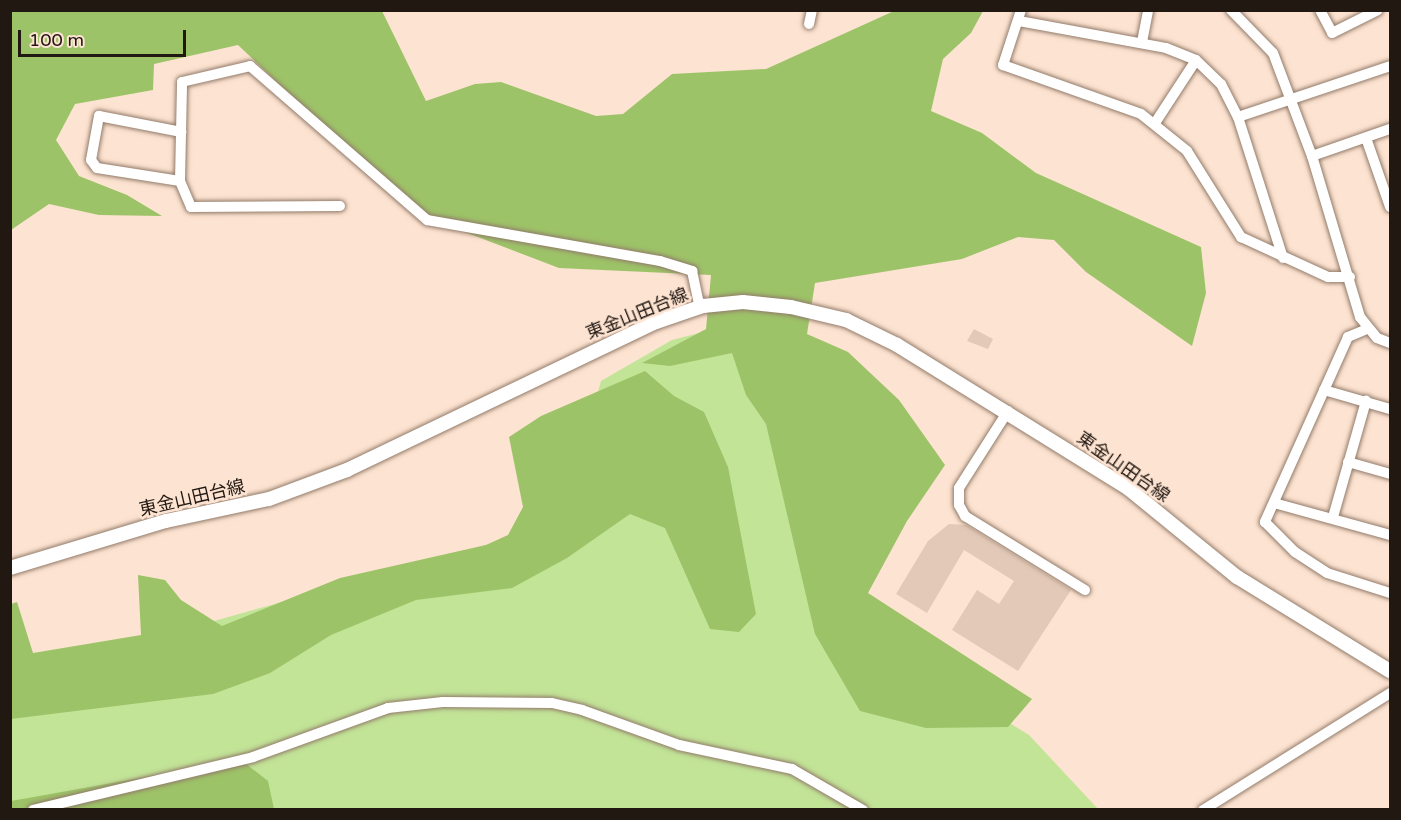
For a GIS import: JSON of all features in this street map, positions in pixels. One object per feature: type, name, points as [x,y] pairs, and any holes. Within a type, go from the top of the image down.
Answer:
[{"type":"main road","name":"東金山田台線","points":[[10,568],[166,521],[269,500],[347,470],[608,343],[700,308],[743,302],[791,307],[846,320],[1008,411],[1130,489],[1237,577],[1390,671]]},
{"type":"street","points":[[809,24],[812,10]]},
{"type":"street","points":[[1142,42],[1148,10]]},
{"type":"street","points":[[1320,10],[1332,33],[1378,10]]},
{"type":"street","points":[[1238,12],[1273,53],[1312,156],[1367,329],[1390,343]]},
{"type":"street","points":[[1283,258],[1238,117],[1221,84],[1196,60],[1142,42],[1020,16],[1003,65],[1127,107],[1155,123],[1187,151],[1231,226],[1241,237],[1283,258],[1328,277],[1350,277]]},
{"type":"street","points":[[1155,123],[1196,60]]},
{"type":"street","points":[[340,206],[191,207],[180,181],[182,82],[250,66],[427,220],[660,261],[692,271],[700,308]]},
{"type":"street","points":[[1238,117],[1292,101],[1390,66]]},
{"type":"street","points":[[180,181],[97,168],[91,160],[99,116],[181,132]]},
{"type":"street","points":[[1312,156],[1390,129]]},
{"type":"street","points":[[1366,138],[1390,207]]},
{"type":"street","points":[[1367,329],[1348,337],[1264,522],[1295,552],[1327,573],[1390,593]]},
{"type":"street","points":[[1324,390],[1390,409]]},
{"type":"street","points":[[1332,517],[1366,402]]},
{"type":"street","points":[[1008,411],[959,488],[959,505],[965,516],[1085,591]]},
{"type":"street","points":[[1348,462],[1390,474]]},
{"type":"street","points":[[1274,503],[1332,517],[1390,535]]},
{"type":"street","points":[[1203,810],[1390,693]]},
{"type":"street","points":[[33,810],[253,757],[388,708],[443,702],[552,703],[582,710],[679,745],[792,769],[863,810]]},
{"type":"green space","points":[[11,11],[382,11],[426,101],[475,84],[501,82],[596,116],[623,114],[672,74],[766,69],[894,11],[983,11],[971,33],[943,59],[931,111],[982,133],[1036,173],[1201,247],[1206,293],[1192,346],[1086,272],[1054,240],[1018,237],[962,259],[815,283],[807,334],[848,352],[899,400],[945,465],[907,521],[868,593],[1032,699],[1008,727],[926,728],[860,711],[815,634],[766,424],[746,395],[732,353],[670,366],[642,363],[706,329],[711,275],[559,268],[415,213],[238,45],[154,64],[153,90],[75,104],[56,140],[79,176],[127,195],[162,216],[99,215],[49,204],[11,230]]},
{"type":"green space","points":[[719,328],[746,365],[778,452],[823,607],[1029,735],[1098,809],[11,810],[11,615],[31,661],[171,633],[511,538],[581,453],[601,381],[672,340]]},
{"type":"green space","points":[[645,371],[674,396],[704,412],[728,467],[756,614],[739,632],[710,629],[665,528],[630,514],[567,558],[512,588],[416,600],[331,635],[270,673],[213,694],[11,719],[11,604],[17,602],[33,653],[141,635],[138,575],[165,580],[181,600],[222,626],[340,578],[486,545],[508,535],[523,507],[509,437],[541,416]]},
{"type":"green space","points":[[241,760],[268,781],[274,809],[11,810],[11,801]]},
{"type":"building","points":[[974,329],[993,339],[988,349],[967,341]]},
{"type":"building","points":[[949,524],[966,525],[1071,590],[1018,671],[952,630],[977,590],[999,604],[1014,581],[964,550],[927,613],[896,594],[928,541]]}]
